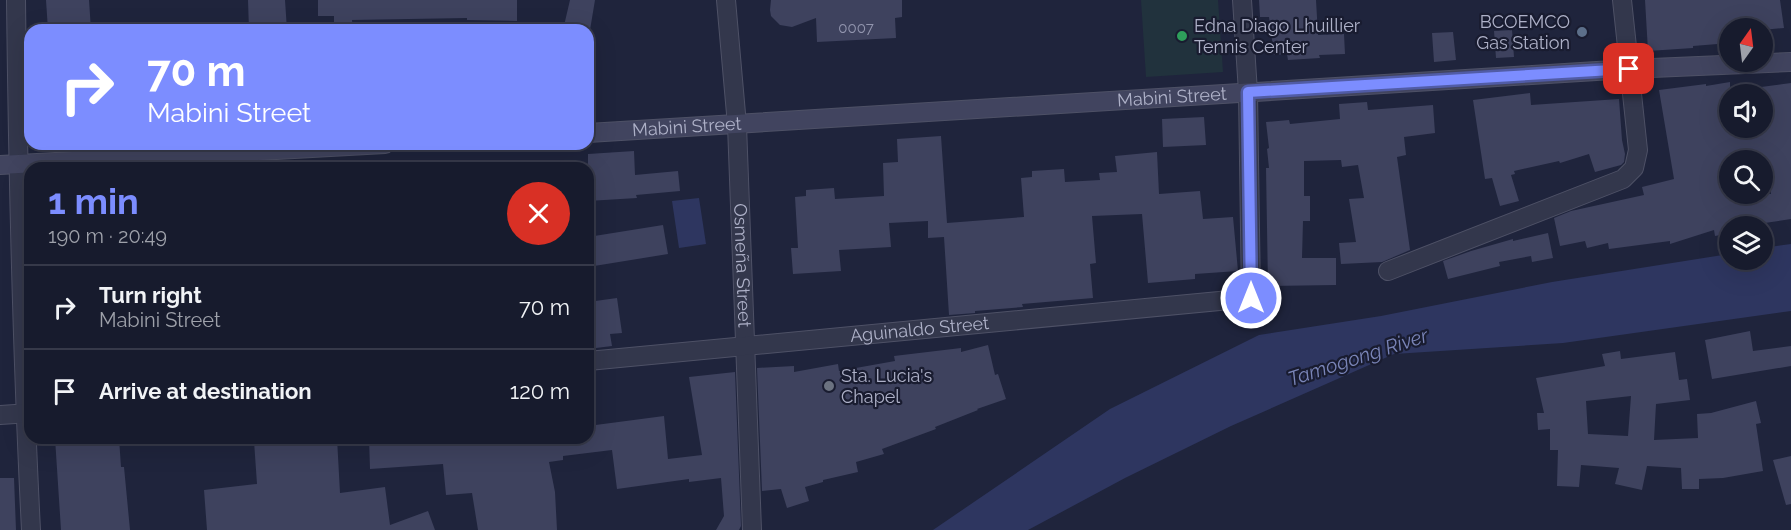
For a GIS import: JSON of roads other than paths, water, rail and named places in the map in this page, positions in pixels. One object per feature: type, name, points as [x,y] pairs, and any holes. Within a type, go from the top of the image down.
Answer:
[{"type":"street","points":[[15,0],[9,164],[24,361]]},
{"type":"street","name":"Osmeña Street","points":[[726,0],[737,125],[752,530]]},
{"type":"street","points":[[1242,0],[1248,92]]},
{"type":"street","points":[[1388,271],[1623,179],[1634,168],[1638,150],[1622,0]]},
{"type":"street","name":"Mabini Street","points":[[594,133],[1629,69],[1791,62]]},
{"type":"street","name":"Aguinaldo Street","points":[[594,361],[1251,298],[1248,92]]},
{"type":"street","points":[[47,162],[272,150]]},
{"type":"street","points":[[9,164],[24,163]]},
{"type":"street","points":[[0,415],[24,413]]},
{"type":"street","points":[[29,444],[31,530]]},
{"type":"water","points":[[699,198],[706,244],[679,248],[672,201]]},
{"type":"water","name":"Tamogong River","points":[[1791,244],[1791,311],[1563,343],[1394,354],[1231,426],[1125,478],[1028,530],[933,530],[1110,409],[1259,335],[1381,316],[1552,282],[1719,256],[1719,270],[1773,270],[1773,247]]},
{"type":"place","name":"BCOEMCO Gas Station","points":[[1582,32]]},
{"type":"place","name":"Edna Diago Lhuillier Tennis Center","points":[[1182,36]]},
{"type":"place","name":"Sta. Lucia's Chapel","points":[[829,386]]}]
